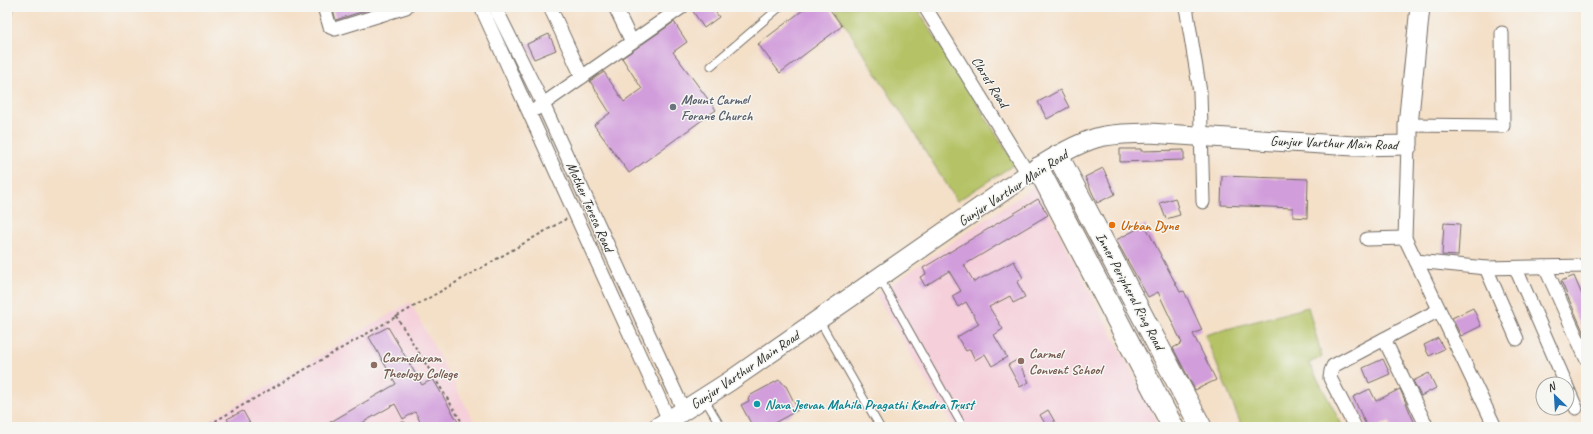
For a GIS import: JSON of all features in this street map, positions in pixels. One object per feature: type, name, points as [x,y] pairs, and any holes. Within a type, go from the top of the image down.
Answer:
[{"type":"main road","name":"Gunjur Varthur Main Road","points":[[671,419],[880,279],[1033,171],[1058,156],[1097,137],[1124,134],[1149,134],[1354,146],[1408,145],[1408,124],[1420,7]]},
{"type":"main road","name":"Inner Peripheral Ring Road","points":[[1058,156],[1201,427]]},
{"type":"main road","name":"Inner Peripheral Ring Road","points":[[1033,171],[1173,427]]},
{"type":"street","points":[[324,7],[330,27],[335,29],[406,7]]},
{"type":"street","name":"Mother Teresa Road","points":[[481,7],[671,419]]},
{"type":"street","name":"Mother Teresa Road","points":[[495,7],[542,104],[671,419]]},
{"type":"street","points":[[550,7],[582,77]]},
{"type":"street","points":[[615,7],[632,42]]},
{"type":"street","points":[[530,112],[682,7]]},
{"type":"street","name":"Claret Road","points":[[925,7],[1033,171]]},
{"type":"street","points":[[1186,7],[1200,92],[1204,202]]},
{"type":"street","points":[[1408,124],[1503,126],[1502,33]]},
{"type":"street","points":[[1408,145],[1405,238],[1495,427]]},
{"type":"street","points":[[1367,239],[1405,238]]},
{"type":"street","points":[[1416,261],[1486,268],[1586,266]]},
{"type":"street","points":[[1486,268],[1517,339]]},
{"type":"street","points":[[1516,268],[1563,376]]},
{"type":"street","points":[[1545,268],[1586,358]]},
{"type":"street","points":[[1355,427],[1330,378],[1333,366],[1439,310]]},
{"type":"street","points":[[1384,339],[1427,427]]},
{"type":"lane","points":[[711,66],[780,7]]},
{"type":"lane","points":[[880,279],[963,427]]},
{"type":"lane","points":[[819,320],[880,427]]},
{"type":"lane","points":[[704,398],[721,427]]},
{"type":"path","points":[[210,424],[576,213]]},
{"type":"path","points":[[396,316],[465,427]]},
{"type":"shaded area","name":"Carmel Convent School","points":[[1035,186],[1160,427],[954,427],[876,295]]},
{"type":"shaded area","name":"Carmelaram Theology College","points":[[410,302],[477,427],[198,427]]},
{"type":"green space","points":[[7,7],[14,7],[7,36]]},
{"type":"green space","points":[[834,7],[916,7],[1015,164],[957,201]]},
{"type":"green space","points":[[1308,307],[1322,357],[1309,363],[1343,427],[1242,427],[1205,335]]},
{"type":"building","points":[[332,7],[370,7],[370,9],[336,20]]},
{"type":"building","points":[[690,7],[712,7],[719,17],[704,28]]},
{"type":"building","points":[[807,7],[828,7],[842,26],[780,73],[758,44]]},
{"type":"building","points":[[674,22],[687,42],[673,52],[716,110],[629,173],[594,125],[610,113],[590,81],[604,72],[624,102],[642,89],[622,58]]},
{"type":"building","points":[[549,34],[556,50],[534,59],[527,44]]},
{"type":"building","points":[[1060,90],[1069,107],[1047,119],[1038,102]]},
{"type":"building","points":[[1120,149],[1141,149],[1141,151],[1184,150],[1184,160],[1120,162]]},
{"type":"building","points":[[1103,168],[1115,194],[1097,203],[1085,177]]},
{"type":"building","points":[[1222,176],[1308,179],[1307,218],[1293,217],[1293,208],[1221,205]]},
{"type":"building","points":[[1175,198],[1180,215],[1166,219],[1160,203]]},
{"type":"building","points":[[1038,199],[1048,215],[964,265],[974,282],[1014,261],[1023,278],[1017,282],[1025,297],[1013,303],[1010,296],[989,307],[1003,329],[994,335],[1007,357],[992,366],[985,354],[975,360],[970,349],[966,351],[957,337],[979,324],[966,302],[958,307],[952,296],[961,291],[949,271],[925,286],[920,277],[926,274],[923,268]]},
{"type":"building","points":[[1444,223],[1460,224],[1458,256],[1442,255]]},
{"type":"building","points":[[1145,225],[1180,292],[1184,291],[1202,330],[1193,334],[1216,380],[1195,390],[1173,348],[1182,343],[1158,292],[1148,297],[1116,240]]},
{"type":"building","points":[[1574,276],[1586,304],[1586,338],[1561,281]]},
{"type":"building","points":[[1473,308],[1481,326],[1461,336],[1452,318]]},
{"type":"building","points":[[388,327],[422,385],[433,379],[461,427],[423,427],[415,412],[403,419],[395,404],[355,427],[322,427],[396,384],[369,337]]},
{"type":"building","points":[[1438,338],[1444,349],[1429,356],[1424,345]]},
{"type":"building","points":[[1383,359],[1390,374],[1369,383],[1363,368]]},
{"type":"building","points":[[1017,360],[1029,382],[1020,387],[1008,365]]},
{"type":"building","points":[[1429,373],[1436,388],[1421,396],[1413,381]]},
{"type":"building","name":"Nava Jeevan Mahila Pragathi Kendra Trust","points":[[779,380],[786,386],[798,410],[767,427],[753,427],[741,405],[749,401],[748,399],[751,395]]},
{"type":"building","points":[[1370,389],[1376,401],[1400,389],[1415,424],[1409,427],[1392,427],[1389,421],[1378,427],[1367,427],[1353,397]]},
{"type":"building","points":[[1048,410],[1055,422],[1047,427],[1040,415]]},
{"type":"building","points":[[243,411],[252,427],[232,427],[227,419]]},
{"type":"place","name":"Mount Carmel Forane Church","points":[[673,107]]},
{"type":"place","name":"Urban Dyne","points":[[1112,225]]},
{"type":"place","name":"Carmel Convent School","points":[[1021,361]]},
{"type":"place","name":"Carmelaram Theology College","points":[[374,365]]},
{"type":"place","name":"Nava Jeevan Mahila Pragathi Kendra Trust","points":[[757,404]]}]
